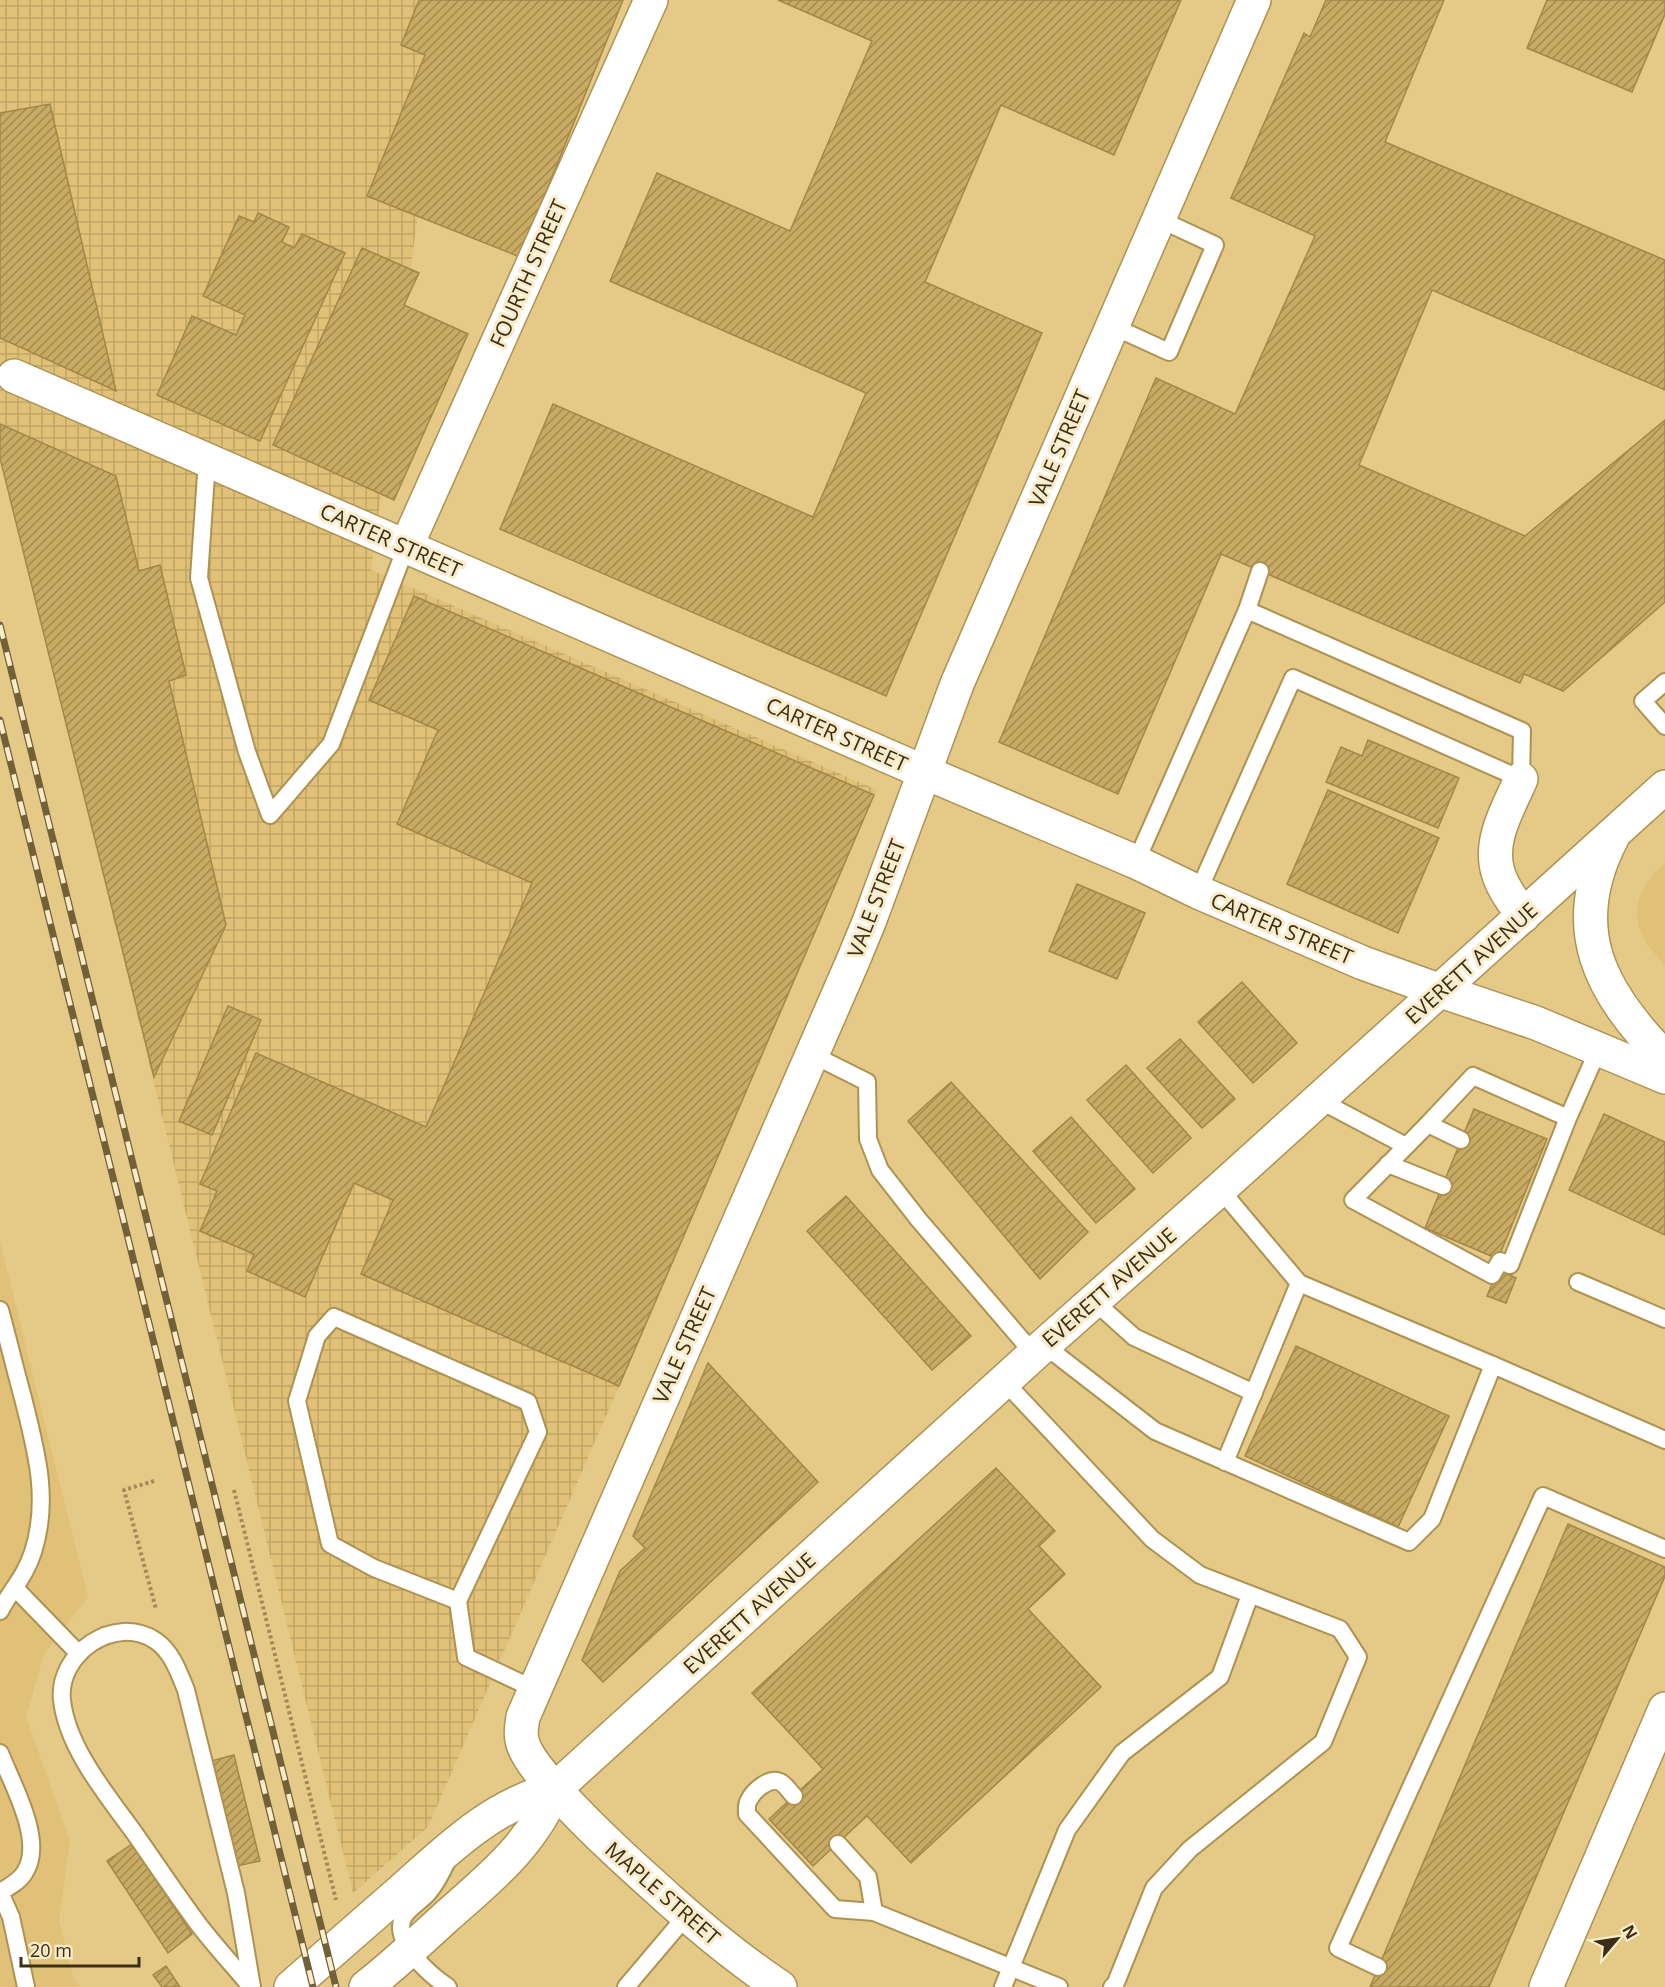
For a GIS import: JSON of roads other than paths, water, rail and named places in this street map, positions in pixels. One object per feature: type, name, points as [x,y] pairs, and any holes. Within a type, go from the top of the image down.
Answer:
[{"type":"street","name":"FOURTH STREET","points":[[406,547],[651,0]]},
{"type":"street","name":"VALE STREET","points":[[555,1789],[537,1767],[522,1741],[523,1717],[869,922],[957,684],[1254,0]]},
{"type":"street","name":"CARTER STREET","points":[[14,376],[1364,963],[1526,1019],[1665,1077]]},
{"type":"street","points":[[1521,779],[1499,830],[1496,861],[1502,884],[1523,916]]},
{"type":"street","name":"EVERETT AVENUE","points":[[366,1987],[485,1883],[518,1850],[541,1820],[555,1789],[1004,1381],[1441,991],[1665,787]]},
{"type":"street","points":[[1615,832],[1604,856],[1592,900],[1591,928],[1596,960],[1612,995],[1665,1058]]},
{"type":"street","points":[[1546,1987],[1665,1709]]},
{"type":"street","name":"EVERETT AVENUE","points":[[291,1987],[471,1830],[523,1799],[555,1789]]},
{"type":"street","name":"MAPLE STREET","points":[[555,1789],[609,1847],[736,1956],[780,1987]]},
{"type":"lane","points":[[1112,326],[1168,352],[1187,309],[1215,245],[1159,219]]},
{"type":"lane","points":[[207,460],[199,578],[247,752],[270,815],[331,744],[406,547]]},
{"type":"lane","points":[[1136,862],[1247,610],[1260,572]]},
{"type":"lane","points":[[1198,892],[1293,678],[1521,779],[1521,731],[1247,610]]},
{"type":"lane","points":[[1665,682],[1643,701],[1665,726]]},
{"type":"lane","points":[[1568,1118],[1473,1076],[1353,1200],[1492,1275],[1500,1261],[1510,1265],[1521,1219],[1540,1173],[1568,1118],[1599,1050]]},
{"type":"lane","points":[[811,1054],[867,1082],[868,1138],[880,1170],[919,1220],[1039,1350],[1155,1431],[1409,1542],[1432,1519],[1493,1365]]},
{"type":"lane","points":[[1319,1100],[1406,1146]]},
{"type":"lane","points":[[1428,1124],[1461,1140]]},
{"type":"lane","points":[[1388,1164],[1443,1186]]},
{"type":"lane","points":[[1220,1189],[1299,1283],[1665,1440]]},
{"type":"lane","points":[[1578,1282],[1665,1319]]},
{"type":"lane","points":[[1225,1462],[1299,1283]]},
{"type":"lane","points":[[1094,1301],[1134,1337],[1254,1393]]},
{"type":"lane","points":[[0,1310],[36,1451],[41,1490],[41,1510],[33,1551],[16,1589],[0,1611]]},
{"type":"lane","points":[[458,1601],[374,1568],[330,1544],[297,1401],[317,1336],[334,1317],[528,1402],[538,1432],[458,1601],[466,1657],[534,1689]]},
{"type":"lane","points":[[1004,1381],[1152,1539],[1200,1575],[1340,1629],[1358,1657],[1323,1742],[1190,1849],[1154,1888],[1115,1985],[1112,1987]]},
{"type":"lane","points":[[1378,1967],[1338,1948],[1543,1496],[1665,1549]]},
{"type":"lane","points":[[16,1589],[79,1654]]},
{"type":"lane","points":[[1002,1987],[1067,1830],[1122,1753],[1220,1677],[1250,1595]]},
{"type":"lane","points":[[118,1632],[137,1632],[157,1641],[174,1662],[186,1690],[236,1893],[252,1987],[197,1922],[103,1789],[74,1742],[64,1712],[63,1683],[67,1672],[79,1654],[98,1638],[118,1632]]},
{"type":"lane","points":[[0,1753],[25,1816],[32,1841],[29,1864],[25,1874],[0,1892],[11,1917],[26,1987]]},
{"type":"lane","points":[[794,1796],[781,1782],[765,1783],[750,1797],[746,1805],[747,1814],[835,1909],[874,1912],[1059,1987]]},
{"type":"lane","points":[[448,1987],[429,1972],[410,1950],[401,1932],[403,1918],[436,1883],[453,1844]]},
{"type":"lane","points":[[837,1844],[868,1877],[874,1912]]},
{"type":"lane","points":[[626,1987],[687,1915]]},
{"type":"railway","points":[[0,625],[336,1987]]},
{"type":"railway","points":[[0,720],[313,1987]]}]
